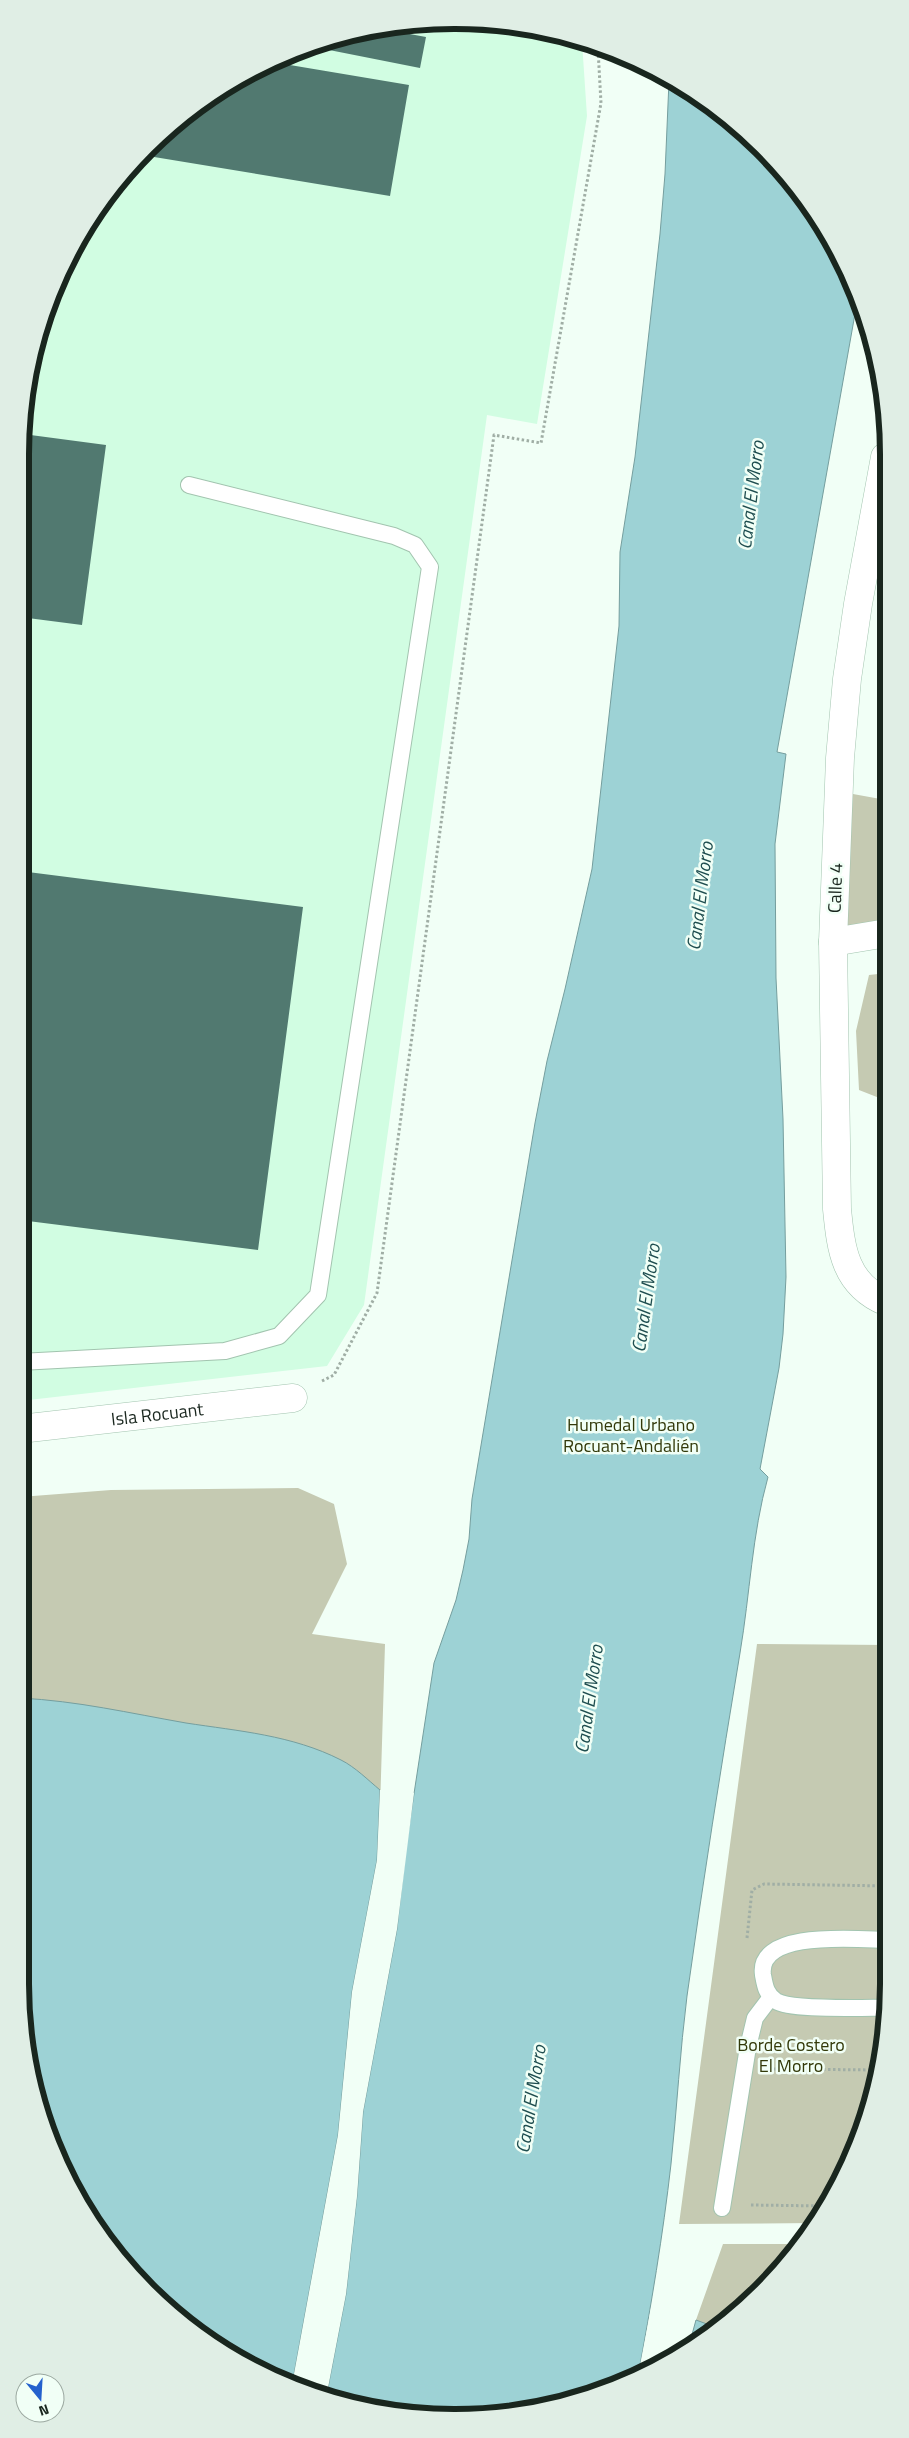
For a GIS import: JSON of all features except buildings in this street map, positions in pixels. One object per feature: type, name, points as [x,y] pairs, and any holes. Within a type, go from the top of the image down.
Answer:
[{"type":"street","name":"Calle 4","points":[[880,484],[858,604],[847,679],[840,758],[833,942],[836,1209],[839,1235],[844,1260],[854,1276],[874,1297],[880,1299]]},
{"type":"street","points":[[833,942],[880,934]]},
{"type":"street","name":"Isla Rocuant","points":[[29,1428],[293,1398]]},
{"type":"lane","points":[[29,1362],[225,1351],[279,1336],[318,1295],[430,566],[415,545],[394,536],[188,485]]},
{"type":"lane","points":[[879,2008],[794,2006],[777,2002],[765,1991],[763,1971],[767,1959],[780,1946],[799,1940],[880,1940]]},
{"type":"lane","points":[[722,2208],[748,2047],[755,2018],[772,1997]]},
{"type":"path","points":[[293,1398],[334,1375],[377,1293],[494,435],[541,443],[601,103],[598,54]]},
{"type":"path","points":[[770,2069],[871,2070]]},
{"type":"path","points":[[750,2205],[817,2206]]},
{"type":"shaded area","points":[[454,29],[510,32],[582,48],[587,116],[537,424],[487,415],[364,1305],[327,1366],[29,1400],[29,454],[32,399],[43,344],[51,318],[61,292],[86,242],[117,195],[134,174],[153,153],[195,117],[242,86],[266,73],[318,51],[344,43],[399,32],[427,30]]},
{"type":"green space","points":[[842,792],[880,799],[880,932],[835,940]]},
{"type":"green space","points":[[880,974],[880,1098],[859,1090],[856,1031],[869,975]]},
{"type":"green space","points":[[298,1488],[334,1504],[347,1564],[312,1634],[385,1644],[380,1809],[352,1992],[338,2135],[293,2378],[242,2352],[195,2321],[153,2285],[134,2264],[101,2220],[73,2172],[51,2120],[37,2067],[32,2039],[29,1984],[29,1496],[111,1490]]},
{"type":"green space","name":"Borde Costero El Morro","points":[[757,1644],[880,1645],[879,2011],[872,2067],[858,2120],[836,2172],[806,2223],[679,2224]]},
{"type":"green space","points":[[723,2244],[791,2244],[756,2285],[714,2321],[693,2336],[696,2320]]},
{"type":"water","name":"Canal El Morro","points":[[669,87],[714,117],[735,134],[775,174],[792,195],[823,242],[836,266],[855,311],[777,752],[786,754],[775,844],[776,978],[783,1119],[786,1277],[779,1368],[760,1469],[768,1477],[758,1520],[743,1631],[693,1953],[668,2191],[640,2367],[591,2387],[565,2395],[510,2406],[454,2409],[399,2406],[328,2390],[346,2294],[357,2196],[363,2112],[397,1929],[406,1846],[434,1663],[456,1600],[463,1570],[469,1539],[472,1499],[535,1123],[547,1061],[592,869],[619,626],[620,552],[635,457],[665,174]]},
{"type":"water","points":[[29,1699],[124,1711],[284,1739],[341,1760],[380,1790],[377,1860],[352,1992],[338,2135],[293,2378],[266,2365],[218,2337],[195,2321],[153,2285],[117,2243],[101,2220],[73,2172],[61,2146],[43,2094],[32,2039],[29,1984]]},
{"type":"water","points":[[696,2320],[709,2325],[691,2337]]},
{"type":"pier","points":[[380,1790],[383,1790],[379,1860],[354,1993],[340,2136],[295,2378],[293,2378],[338,2135],[352,1992],[377,1860]]},
{"type":"pier","points":[[412,1792],[414,1793],[397,1929],[363,2112],[357,2196],[346,2294],[328,2390],[325,2389],[343,2293],[354,2196],[360,2111],[394,1929]]},
{"type":"pier","points":[[651,2308],[653,2309],[643,2365],[640,2366]]},
{"type":"park label","name":"Humedal Urbano Rocuant-Andalién","points":[[631,1434]]}]
